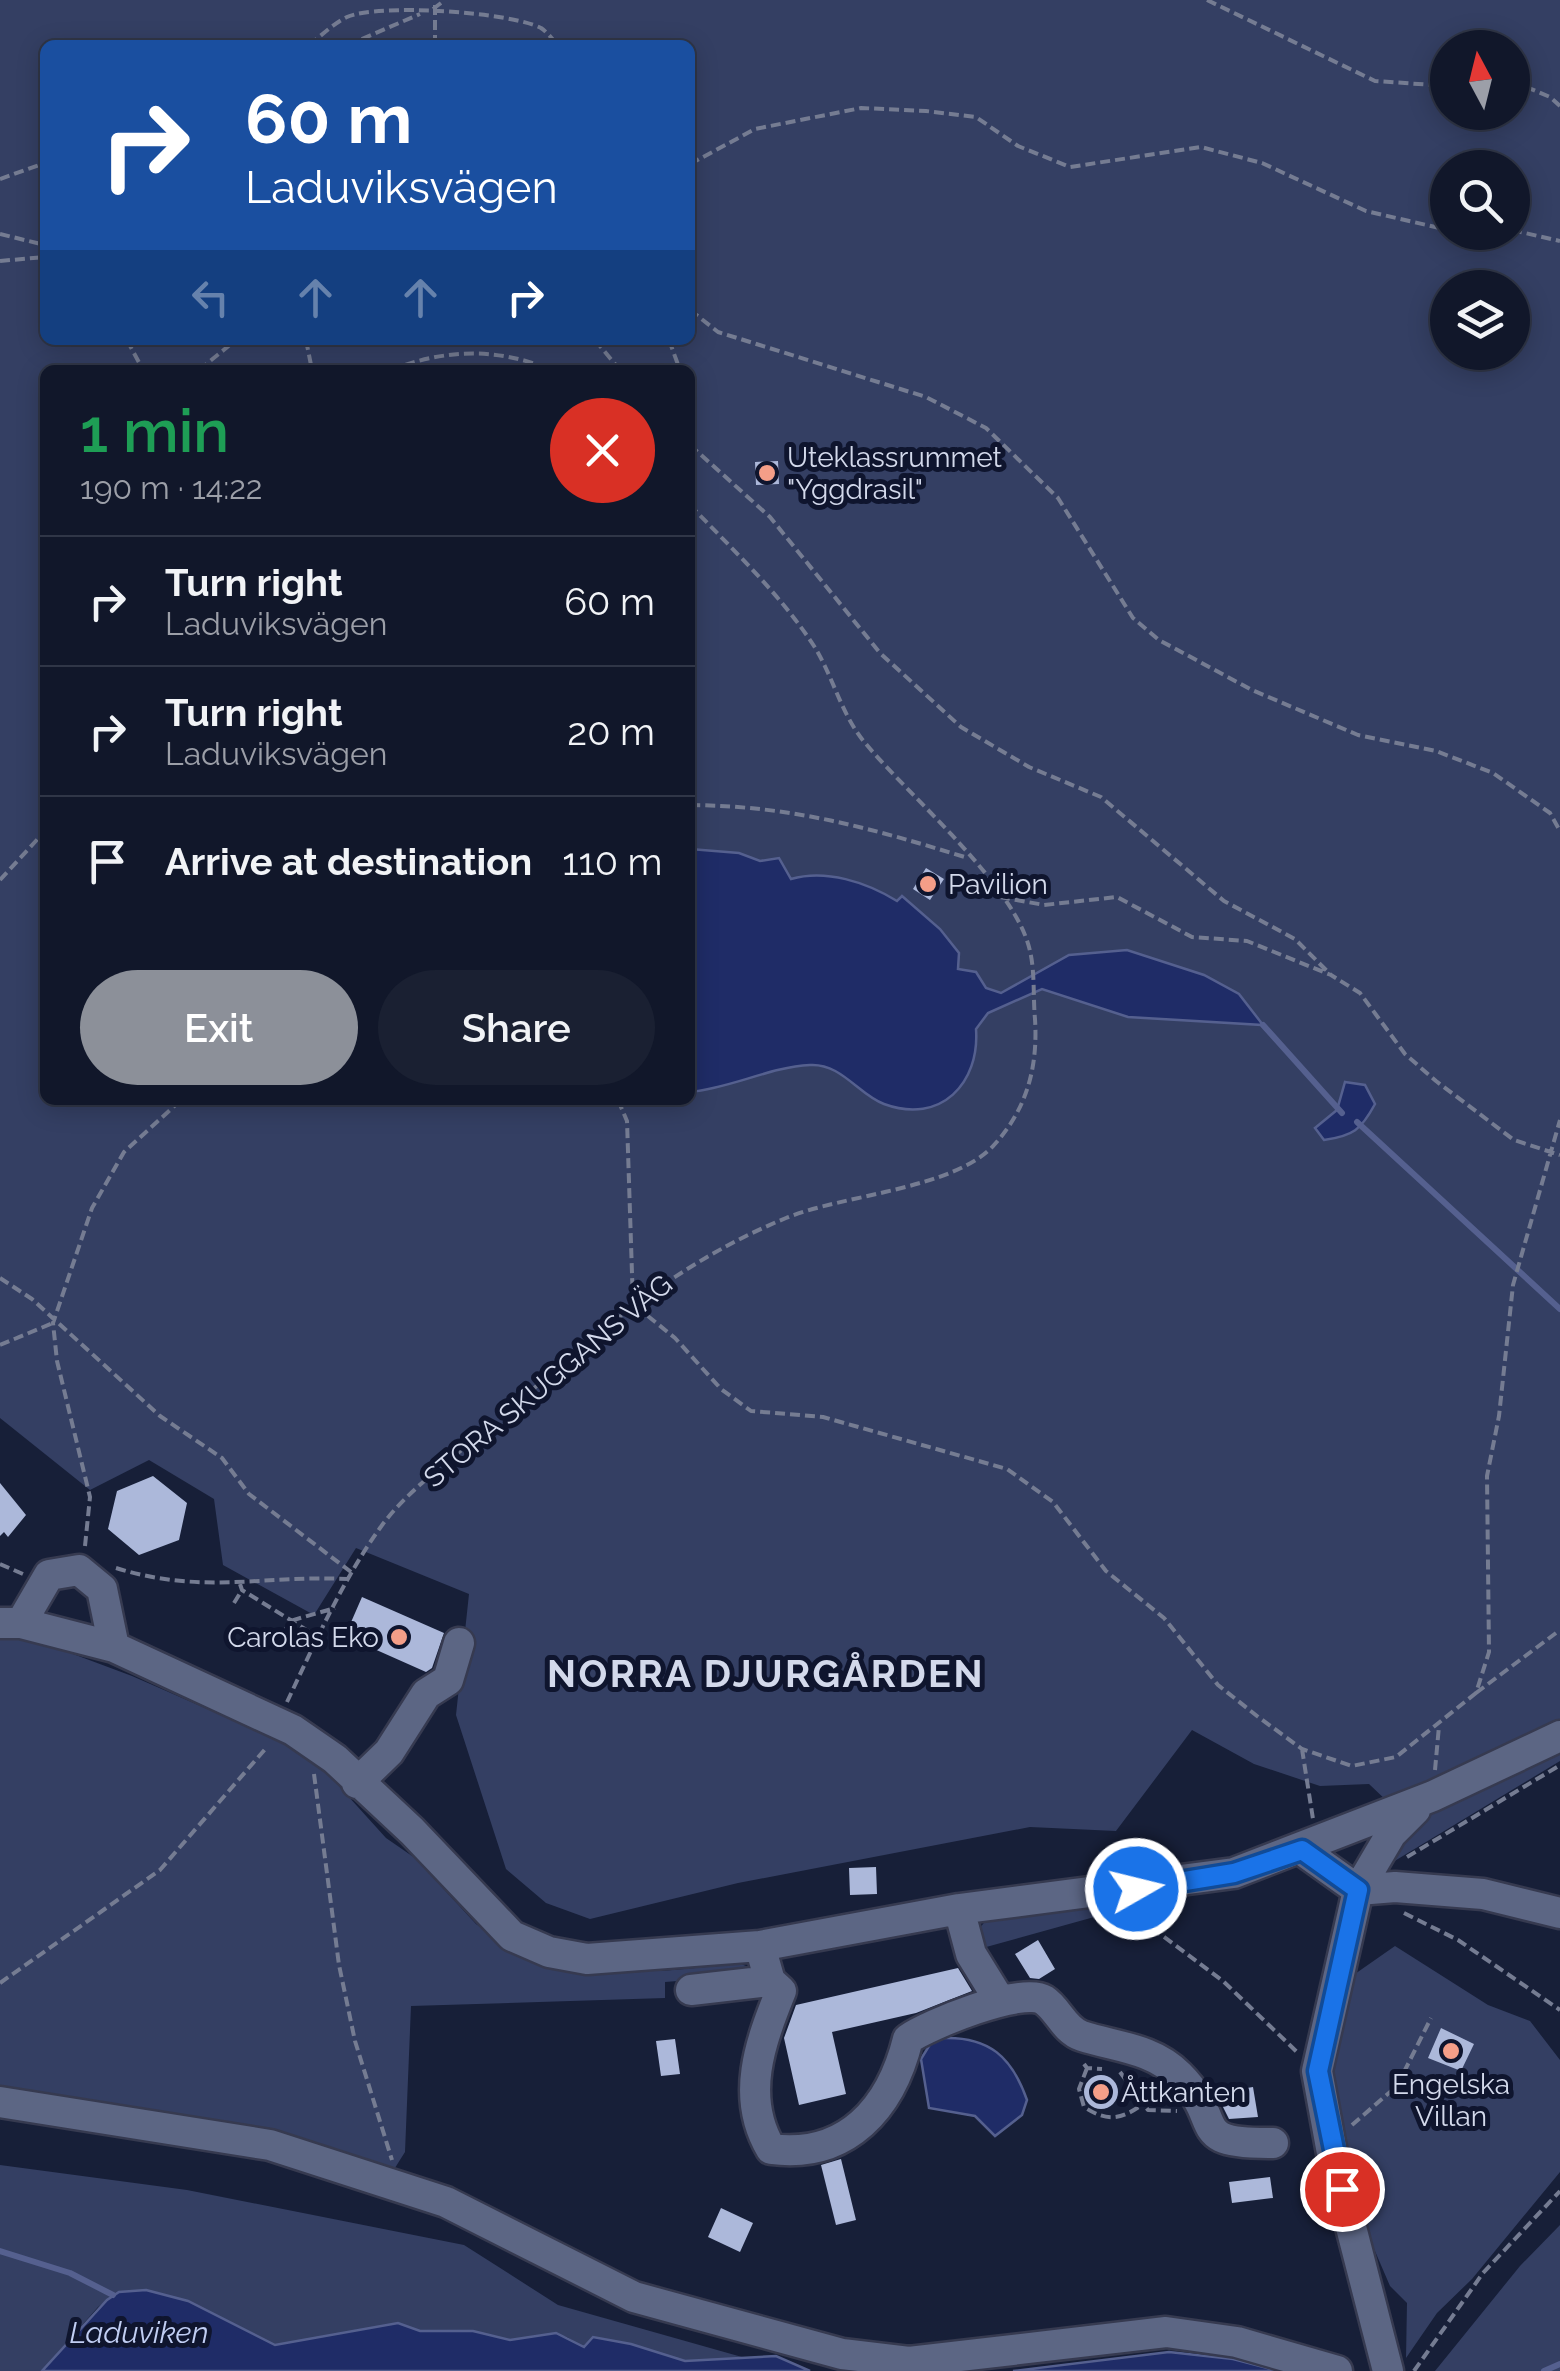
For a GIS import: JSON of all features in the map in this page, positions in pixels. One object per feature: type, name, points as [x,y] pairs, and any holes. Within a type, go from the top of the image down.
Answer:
[{"type":"street","points":[[114,1647],[102,1589],[79,1570],[49,1574],[10,1623],[114,1647],[278,1723],[314,1744],[412,1832],[495,1922],[532,1946],[569,1956],[609,1960],[760,1946],[960,1909],[1234,1873],[1302,1850],[1433,1796],[1560,1736]]},
{"type":"street","points":[[358,1783],[389,1752],[426,1694],[448,1680],[459,1643]]},
{"type":"street","points":[[1388,2371],[1328,2134],[1318,2071],[1358,1890],[1401,1821],[1433,1796]]},
{"type":"street","points":[[1302,1850],[1358,1890],[1395,1887],[1483,1894],[1560,1913]]},
{"type":"street","points":[[960,1909],[971,1954],[1000,2001]]},
{"type":"street","points":[[760,1946],[770,1981],[781,1991],[757,2054],[754,2100],[771,2150],[790,2152],[844,2140],[898,2078],[908,2039],[930,2025],[1000,2001],[1036,1996],[1047,2001],[1078,2035],[1146,2054],[1178,2073],[1213,2134],[1230,2144],[1273,2143]]},
{"type":"street","points":[[691,1990],[770,1981]]},
{"type":"street","points":[[0,2102],[270,2144],[446,2202],[634,2297],[842,2354],[909,2362],[1038,2325],[1166,2332],[1237,2342],[1337,2371]]},
{"type":"path","points":[[436,0],[436,40]]},
{"type":"path","points":[[360,40],[446,0]]},
{"type":"path","points":[[1207,0],[1376,81],[1430,85]]},
{"type":"path","points":[[316,40],[346,17],[383,9],[415,13],[435,8],[540,28],[553,40]]},
{"type":"path","points":[[1530,88],[1550,96],[1560,106]]},
{"type":"path","points":[[695,161],[755,128],[861,108],[926,112],[976,117],[1018,146],[1070,167],[1201,147],[1262,162],[1366,212],[1430,226]]},
{"type":"path","points":[[0,179],[40,164]]},
{"type":"path","points":[[0,234],[40,244]]},
{"type":"path","points":[[1530,234],[1560,241]]},
{"type":"path","points":[[0,262],[40,258]]},
{"type":"path","points":[[695,314],[718,332],[926,397],[986,428],[1058,498],[1133,618],[1159,640],[1252,690],[1358,734],[1436,751],[1493,773],[1550,813],[1560,831]]},
{"type":"path","points":[[205,365],[230,345]]},
{"type":"path","points":[[599,345],[616,365]]},
{"type":"path","points":[[409,365],[448,354],[487,352],[532,365]]},
{"type":"path","points":[[695,450],[770,518],[880,653],[962,727],[1030,767],[1102,797],[1176,856],[1224,901],[1294,939],[1331,974],[1360,993],[1404,1054],[1436,1081],[1514,1140],[1560,1155]]},
{"type":"path","name":"STORA SKUGGANS VÄG","points":[[0,1983],[160,1870],[265,1752],[351,1572],[382,1524],[422,1484],[633,1304],[719,1246],[793,1215],[944,1175],[992,1148],[1023,1106],[1038,1053],[1030,951],[1000,897],[970,858],[856,732],[817,652],[790,612],[695,509]]},
{"type":"path","points":[[695,805],[763,806],[810,814],[970,858]]},
{"type":"path","points":[[0,880],[40,836]]},
{"type":"path","points":[[1000,897],[1044,905],[1117,897],[1192,937],[1247,941],[1331,974]]},
{"type":"path","points":[[79,1570],[90,1497],[57,1361],[54,1323],[92,1208],[124,1152],[176,1105]]},
{"type":"path","points":[[620,1105],[628,1121],[633,1304],[674,1338],[721,1390],[751,1411],[824,1418],[1007,1469],[1052,1502],[1106,1571],[1164,1618],[1218,1684],[1302,1749],[1352,1766],[1396,1758],[1560,1630]]},
{"type":"path","points":[[1476,1692],[1489,1652],[1487,1476],[1504,1379],[1512,1285],[1530,1238],[1560,1120]]},
{"type":"path","points":[[0,1278],[32,1300],[160,1416],[222,1458],[248,1494],[351,1572]]},
{"type":"path","points":[[0,1346],[54,1323]]},
{"type":"path","points":[[115,1568],[178,1584],[241,1587],[295,1576],[348,1578]]},
{"type":"path","points":[[234,1603],[241,1587]]},
{"type":"path","points":[[241,1587],[318,1636]]},
{"type":"path","points":[[284,1632],[290,1621],[335,1608]]},
{"type":"path","points":[[1433,1796],[1439,1726]]},
{"type":"path","points":[[314,1744],[338,1965],[355,2041],[394,2164],[389,2181]]},
{"type":"path","points":[[1302,1749],[1313,1825],[1302,1850]]},
{"type":"path","points":[[1104,1893],[1223,1982],[1318,2071]]},
{"type":"path","points":[[1328,2134],[1358,2121],[1397,2086],[1431,2018]]},
{"type":"path","points":[[1068,2028],[1087,2068],[1079,2089],[1084,2108],[1102,2119],[1126,2116],[1143,2104]]},
{"type":"path","points":[[1087,2068],[1118,2070],[1148,2110],[1202,2109]]},
{"type":"path","points":[[1414,2371],[1483,2273],[1560,2190]]},
{"type":"shaded area","points":[[0,0],[1560,0],[1560,1724],[1388,1802],[1369,1784],[1320,1786],[1254,1764],[1192,1730],[1116,1831],[1030,1827],[738,1883],[590,1919],[546,1903],[506,1869],[456,1715],[469,1594],[356,1548],[314,1615],[223,1565],[214,1499],[149,1460],[90,1490],[0,1418]]},
{"type":"shaded area","points":[[0,1636],[57,1648],[132,1676],[310,1754],[386,1838],[415,1858],[476,1924],[515,1951],[579,1970],[661,1971],[741,1964],[751,1968],[751,1975],[665,1982],[665,1998],[411,2006],[405,2152],[393,2171],[0,2089]]},
{"type":"shaded area","points":[[1560,1743],[1560,1761],[1388,1865],[1409,1822]]},
{"type":"shaded area","points":[[1112,1904],[1123,1909],[979,1949],[978,1930],[988,1918]]},
{"type":"shaded area","points":[[1395,1946],[1488,2005],[1530,2021],[1560,2060],[1560,2172],[1472,2279],[1437,2313],[1406,2358],[1407,2303],[1390,2286],[1359,2214],[1330,2091],[1352,1976]]},
{"type":"shaded area","points":[[0,2165],[187,2190],[464,2245],[558,2305],[749,2359],[685,2361],[593,2338],[585,2348],[567,2337],[545,2334],[510,2340],[473,2331],[420,2331],[398,2323],[275,2345],[188,2301],[135,2290],[119,2292],[98,2307],[42,2371],[0,2371]]},
{"type":"shaded area","points":[[1560,2225],[1560,2371],[1435,2371],[1520,2266]]},
{"type":"water","points":[[695,849],[739,853],[760,861],[779,858],[791,879],[832,877],[859,883],[897,901],[902,896],[940,929],[959,953],[958,969],[976,972],[986,988],[1001,993],[1069,955],[1127,950],[1204,975],[1239,994],[1263,1025],[1128,1017],[1042,989],[988,1013],[976,1029],[976,1049],[964,1082],[953,1095],[923,1109],[884,1104],[821,1066],[780,1070],[695,1091]]},
{"type":"water","points":[[1345,1082],[1365,1085],[1375,1104],[1355,1130],[1324,1140],[1315,1128],[1337,1110]]},
{"type":"water","points":[[942,2038],[986,2045],[1014,2072],[1027,2100],[1022,2115],[995,2136],[975,2116],[929,2108],[921,2059],[932,2041]]},
{"type":"water","name":"Laduviken","points":[[146,2290],[188,2301],[275,2345],[398,2323],[420,2331],[473,2331],[510,2340],[556,2333],[584,2347],[593,2337],[685,2361],[776,2356],[810,2371],[42,2371],[107,2300],[119,2292]]},
{"type":"water","points":[[1169,2352],[1233,2359],[1279,2371],[1013,2371]]},
{"type":"building","name":"Uteklassrummet \"Yggdrasil\"","points":[[778,461],[779,484],[756,485],[755,462]]},
{"type":"building","name":"Pavilion","points":[[926,868],[944,879],[930,900],[913,889]]},
{"type":"building","points":[[153,1476],[187,1503],[179,1540],[139,1555],[108,1529],[117,1491]]},
{"type":"building","points":[[0,1483],[26,1515],[8,1537],[4,1532],[0,1536]]},
{"type":"building","name":"Carolas Eko","points":[[362,1597],[444,1633],[432,1668],[426,1672],[345,1636]]},
{"type":"building","points":[[876,1867],[877,1894],[850,1895],[849,1868]]},
{"type":"building","points":[[1038,1940],[1055,1969],[1039,1979],[1030,1978],[1015,1954]]},
{"type":"building","points":[[958,1968],[972,1991],[916,2013],[832,2032],[846,2094],[799,2105],[784,2038],[796,2005]]},
{"type":"building","name":"Engelska Villan","points":[[1441,2028],[1474,2044],[1461,2071],[1428,2058]]},
{"type":"building","points":[[675,2039],[680,2074],[661,2076],[656,2041]]},
{"type":"building","name":"Åttkanten","points":[[1101,2075],[1113,2080],[1118,2092],[1113,2104],[1101,2109],[1089,2104],[1084,2092],[1089,2080]]},
{"type":"building","points":[[1253,2087],[1258,2117],[1229,2119],[1216,2093]]},
{"type":"building","points":[[841,2159],[856,2220],[836,2225],[821,2165]]},
{"type":"building","points":[[1270,2177],[1273,2198],[1232,2203],[1229,2182]]},
{"type":"building","points":[[721,2208],[753,2223],[740,2252],[708,2237]]},
{"type":"waterway","points":[[1263,1025],[1342,1113]]},
{"type":"waterway","points":[[1357,1122],[1560,1309]]},
{"type":"waterway","points":[[0,2251],[70,2273],[113,2295]]},
{"type":"waterway","points":[[1544,2371],[1560,2364]]},
{"type":"place","name":"Uteklassrummet \"Yggdrasil\"","points":[[767,473]]},
{"type":"place","name":"Pavilion","points":[[928,884]]},
{"type":"place","name":"Carolas Eko","points":[[399,1637]]},
{"type":"place","name":"Engelska Villan","points":[[1451,2051]]},
{"type":"place","name":"Åttkanten","points":[[1101,2092]]},
{"type":"district","name":"NORRA DJURGÅRDEN","points":[[766,1673]]},
{"type":"route","points":[[1136,1889],[1234,1873],[1302,1850],[1358,1890],[1318,2071],[1324,2120],[1342,2189]]}]
